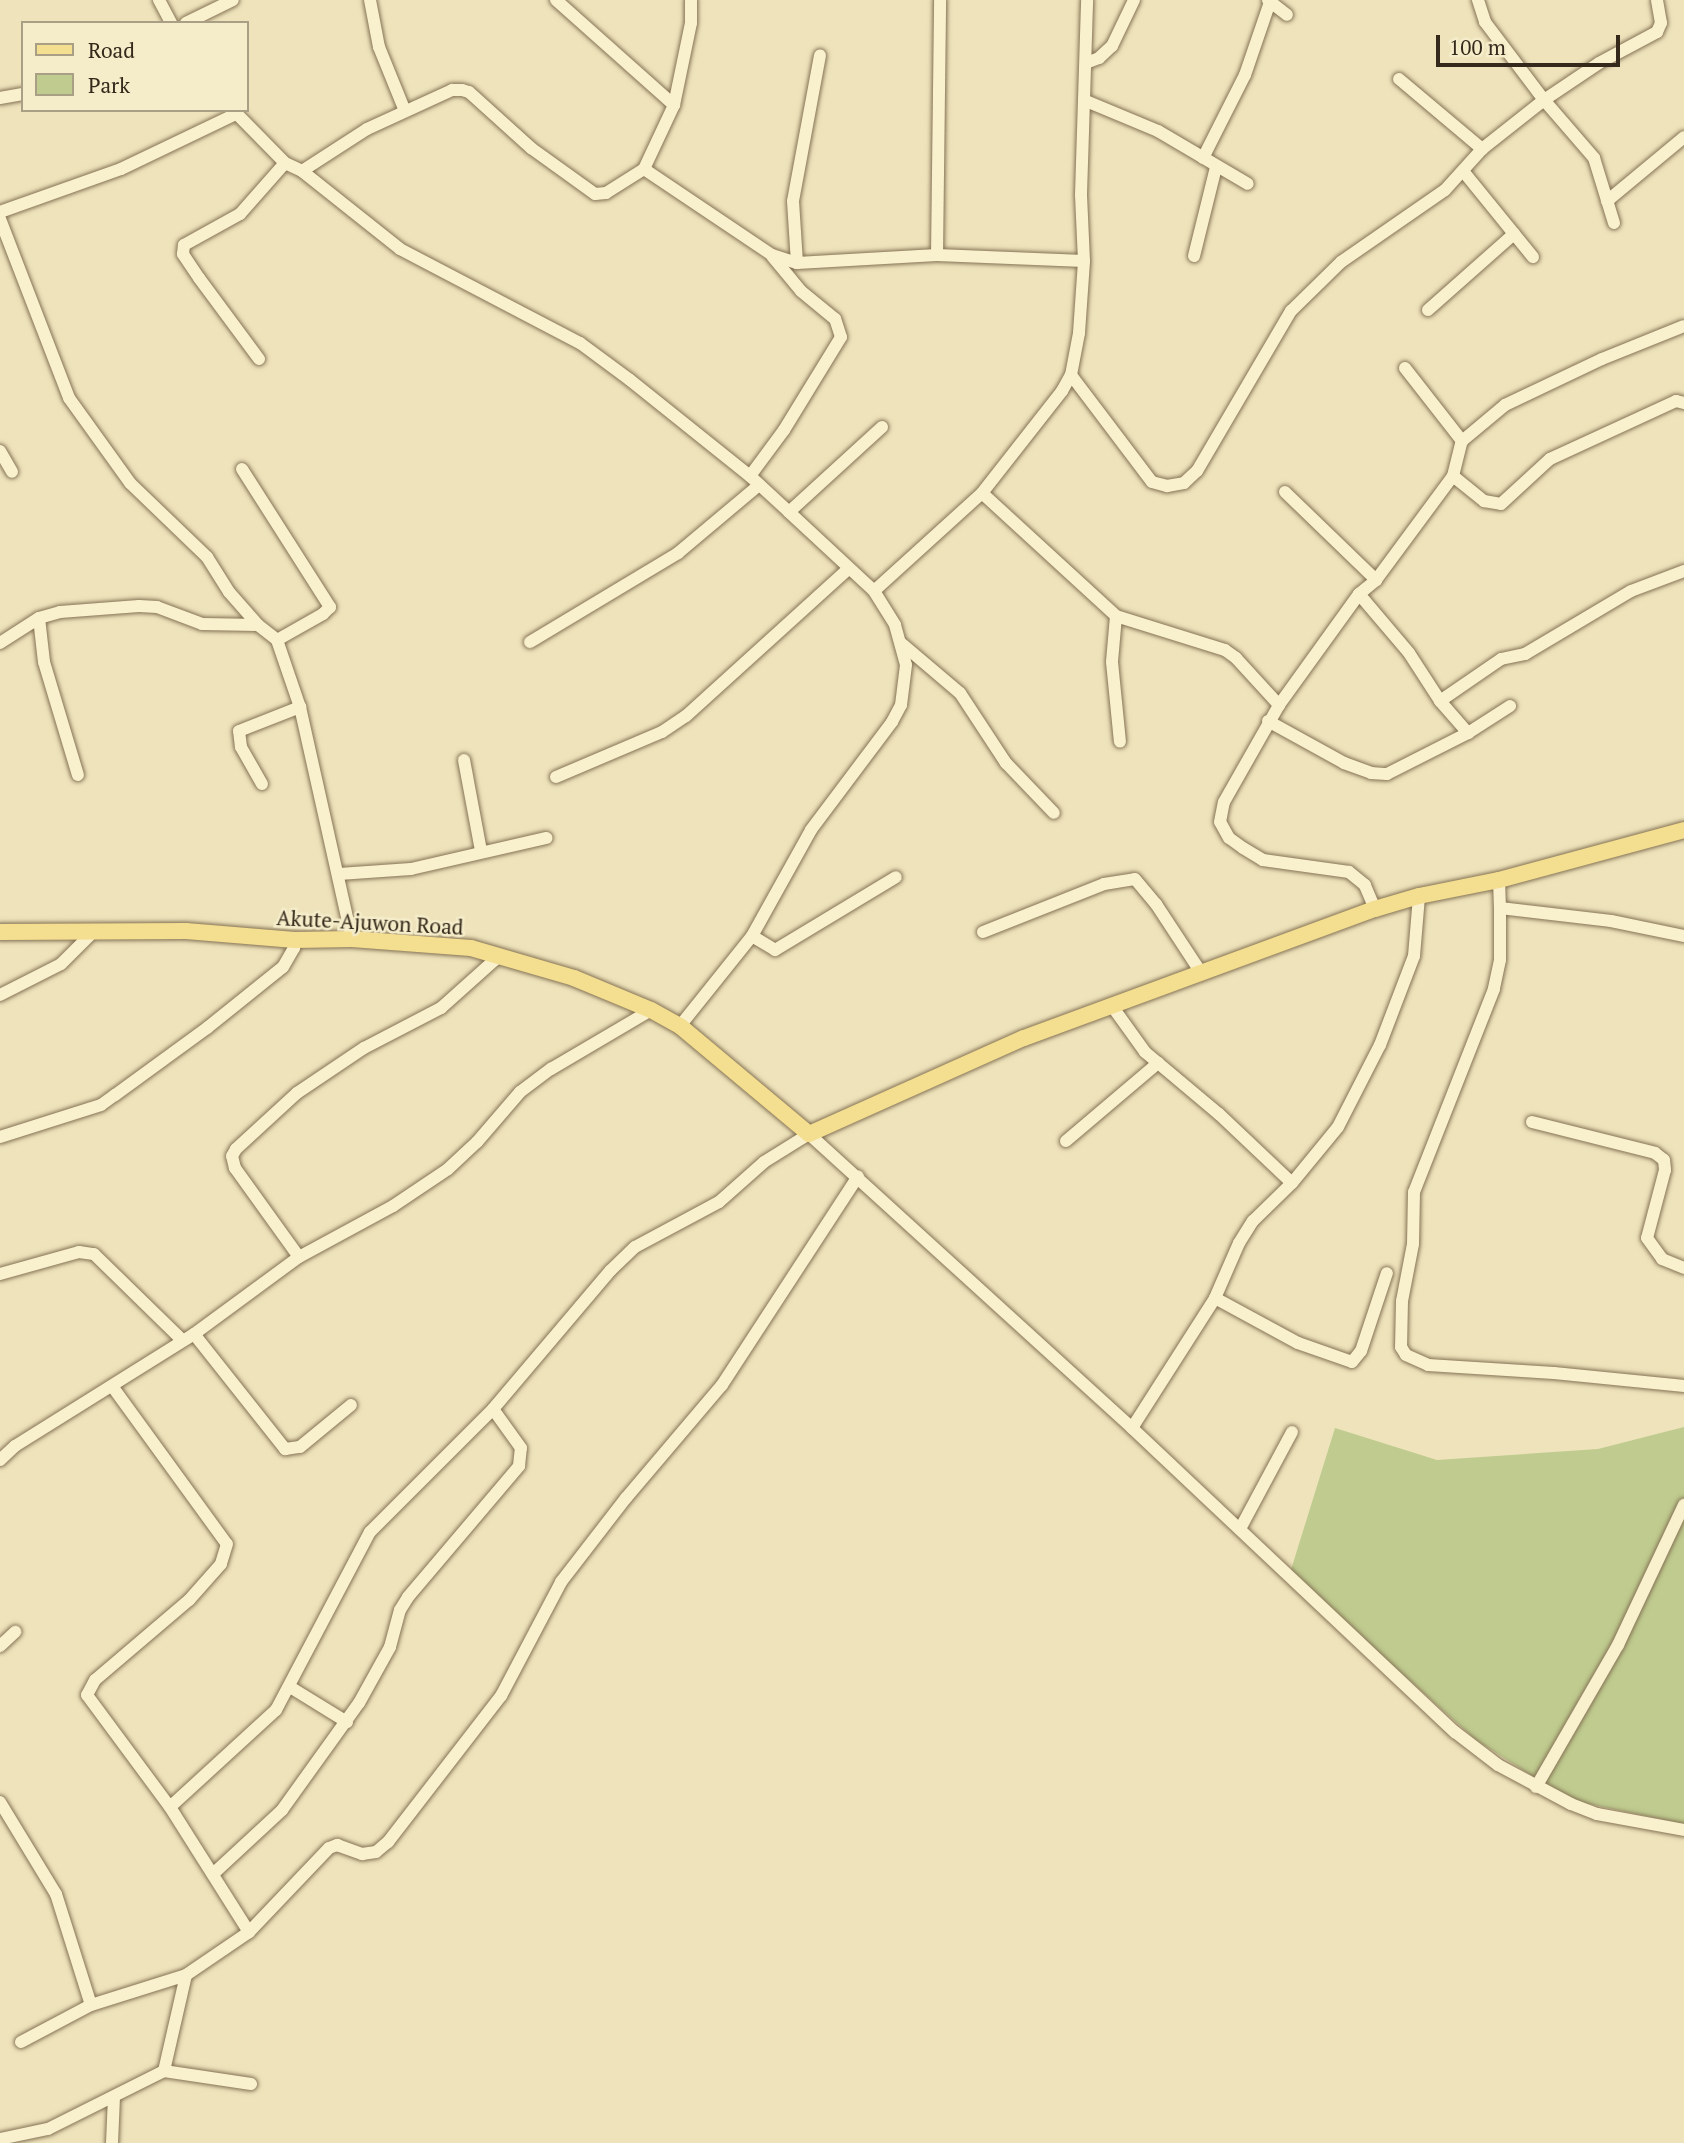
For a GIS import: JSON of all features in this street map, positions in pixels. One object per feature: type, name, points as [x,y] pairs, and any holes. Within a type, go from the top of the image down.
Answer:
[{"type":"main road","points":[[809,1134],[1024,1038],[1199,971],[1375,909],[1419,896],[1499,880],[1684,830]]},
{"type":"main road","name":"Akute-Ajuwon Road","points":[[0,932],[186,931],[295,940],[352,939],[471,948],[497,958],[574,978],[651,1010],[680,1026],[809,1134]]},
{"type":"street","points":[[159,0],[171,21]]},
{"type":"street","points":[[190,21],[233,0]]},
{"type":"street","points":[[370,0],[379,47],[405,111]]},
{"type":"street","points":[[556,0],[674,105]]},
{"type":"street","points":[[302,171],[367,129],[452,90],[469,92],[531,148],[595,194],[606,193],[644,169],[674,105],[691,23],[691,0]]},
{"type":"street","points":[[937,255],[940,0]]},
{"type":"street","points":[[874,591],[982,493],[1062,391],[1071,375],[1079,333],[1084,261],[1081,195],[1086,101],[1087,0]]},
{"type":"street","points":[[1086,63],[1099,58],[1112,46],[1134,0]]},
{"type":"street","points":[[1478,0],[1485,22],[1544,100],[1594,158],[1614,223]]},
{"type":"street","points":[[1071,375],[1152,482],[1167,486],[1184,483],[1197,471],[1291,311],[1341,262],[1445,190],[1482,149],[1544,100],[1599,63],[1657,32],[1661,10],[1657,0]]},
{"type":"street","points":[[1203,158],[1245,75],[1269,1],[1287,15]]},
{"type":"street","points":[[797,263],[793,201],[820,55]]},
{"type":"street","points":[[1399,79],[1482,149]]},
{"type":"street","points":[[0,98],[21,94]]},
{"type":"street","points":[[1086,101],[1158,131],[1248,184]]},
{"type":"street","points":[[0,212],[121,169],[234,112],[285,163],[302,171],[400,249],[580,343],[754,481],[874,591],[895,625],[901,643],[906,665],[901,705],[892,722],[811,830],[752,936],[680,1026]]},
{"type":"street","points":[[1607,201],[1684,137]]},
{"type":"street","points":[[259,359],[183,254],[184,245],[240,214],[285,163]]},
{"type":"street","points":[[1194,257],[1216,167]]},
{"type":"street","points":[[644,169],[772,255],[797,263],[937,255],[1084,261]]},
{"type":"street","points":[[1463,171],[1533,257]]},
{"type":"street","points":[[0,219],[69,398],[130,483],[207,556],[229,592],[258,625],[277,640],[300,707],[352,939]]},
{"type":"street","points":[[1428,310],[1514,234]]},
{"type":"street","points":[[530,642],[678,553],[754,481],[841,337],[835,319],[801,291],[772,255]]},
{"type":"street","points":[[1375,909],[1364,885],[1349,872],[1263,860],[1229,838],[1220,822],[1224,802],[1279,705],[1359,594],[1376,580],[1453,476],[1461,441],[1505,405],[1602,359],[1684,326]]},
{"type":"street","points":[[1405,368],[1461,441]]},
{"type":"street","points":[[1453,476],[1484,501],[1501,504],[1550,459],[1676,401],[1684,403]]},
{"type":"street","points":[[789,512],[882,427]]},
{"type":"street","points":[[0,451],[12,472]]},
{"type":"street","points":[[242,469],[330,607],[323,614],[277,640]]},
{"type":"street","points":[[1285,492],[1376,580]]},
{"type":"street","points":[[982,493],[1115,616],[1225,650],[1236,658],[1279,705]]},
{"type":"street","points":[[556,777],[662,732],[686,716],[849,568]]},
{"type":"street","points":[[1440,701],[1501,659],[1525,654],[1631,591],[1684,571]]},
{"type":"street","points":[[1359,594],[1409,653],[1440,701],[1468,733]]},
{"type":"street","points":[[0,643],[39,618],[60,612],[139,606],[157,607],[202,624],[258,625]]},
{"type":"street","points":[[1115,616],[1112,662],[1120,742]]},
{"type":"street","points":[[39,618],[44,662],[78,775]]},
{"type":"street","points":[[901,643],[960,692],[1006,763],[1054,813]]},
{"type":"street","points":[[1268,721],[1344,763],[1371,773],[1387,774],[1468,733],[1510,706]]},
{"type":"street","points":[[262,784],[241,747],[239,731],[300,707]]},
{"type":"street","points":[[464,760],[481,851]]},
{"type":"street","points":[[339,874],[411,869],[546,838]]},
{"type":"street","points":[[752,936],[775,950],[896,877]]},
{"type":"street","points":[[983,932],[1104,884],[1135,879],[1156,904],[1199,971]]},
{"type":"street","points":[[1499,880],[1500,960],[1494,989],[1414,1192],[1413,1244],[1402,1301],[1401,1347],[1406,1355],[1428,1365],[1684,1385]]},
{"type":"street","points":[[1132,1428],[1215,1297],[1239,1243],[1254,1221],[1292,1184],[1338,1127],[1380,1045],[1414,956],[1419,896]]},
{"type":"street","points":[[1500,908],[1611,921],[1684,936]]},
{"type":"street","points":[[0,995],[61,964],[92,933]]},
{"type":"street","points":[[0,1137],[101,1105],[207,1028],[283,967],[294,948],[295,940]]},
{"type":"street","points":[[299,1257],[235,1168],[232,1156],[236,1149],[297,1094],[364,1048],[441,1008],[497,958]]},
{"type":"street","points":[[1112,1006],[1145,1052],[1219,1114],[1292,1184]]},
{"type":"street","points":[[0,1460],[15,1446],[188,1337],[299,1257],[393,1206],[448,1169],[477,1142],[520,1092],[551,1069],[651,1010]]},
{"type":"street","points":[[1066,1141],[1158,1063]]},
{"type":"street","points":[[1532,1122],[1655,1153],[1664,1160],[1665,1170],[1647,1238],[1662,1259],[1684,1268]]},
{"type":"street","points":[[170,1807],[276,1710],[370,1532],[493,1409],[611,1270],[635,1247],[719,1202],[765,1161],[809,1134],[1132,1428],[1455,1732],[1498,1765],[1536,1787],[1597,1814],[1684,1830]]},
{"type":"street","points":[[21,2042],[91,2005],[186,1975],[249,1932],[329,1848],[337,1845],[362,1854],[376,1852],[388,1842],[501,1696],[561,1582],[626,1498],[722,1385],[858,1176]]},
{"type":"street","points":[[0,1275],[79,1252],[94,1254],[188,1337],[285,1450],[300,1447],[351,1405]]},
{"type":"street","points":[[1215,1297],[1298,1343],[1352,1362],[1361,1351],[1387,1273]]},
{"type":"street","points":[[113,1386],[227,1544],[221,1564],[189,1600],[95,1680],[88,1695],[170,1807],[249,1932]]},
{"type":"street","points":[[213,1874],[282,1810],[347,1722],[390,1647],[400,1610],[408,1597],[519,1466],[521,1448],[493,1409]]},
{"type":"street","points":[[1240,1529],[1292,1432]]},
{"type":"street","points":[[1536,1787],[1618,1645],[1684,1505]]},
{"type":"street","points":[[0,1646],[15,1632]]},
{"type":"street","points":[[290,1687],[347,1722]]},
{"type":"street","points":[[0,1802],[56,1894],[91,2005]]},
{"type":"street","points":[[164,2070],[186,1975]]},
{"type":"street","points":[[0,2139],[48,2129],[114,2098],[164,2070],[251,2084]]},
{"type":"street","points":[[111,2143],[114,2098]]},
{"type":"green space","points":[[1684,1427],[1684,1824],[1570,1800],[1476,1740],[1290,1573],[1335,1428],[1437,1460],[1598,1449]]}]
